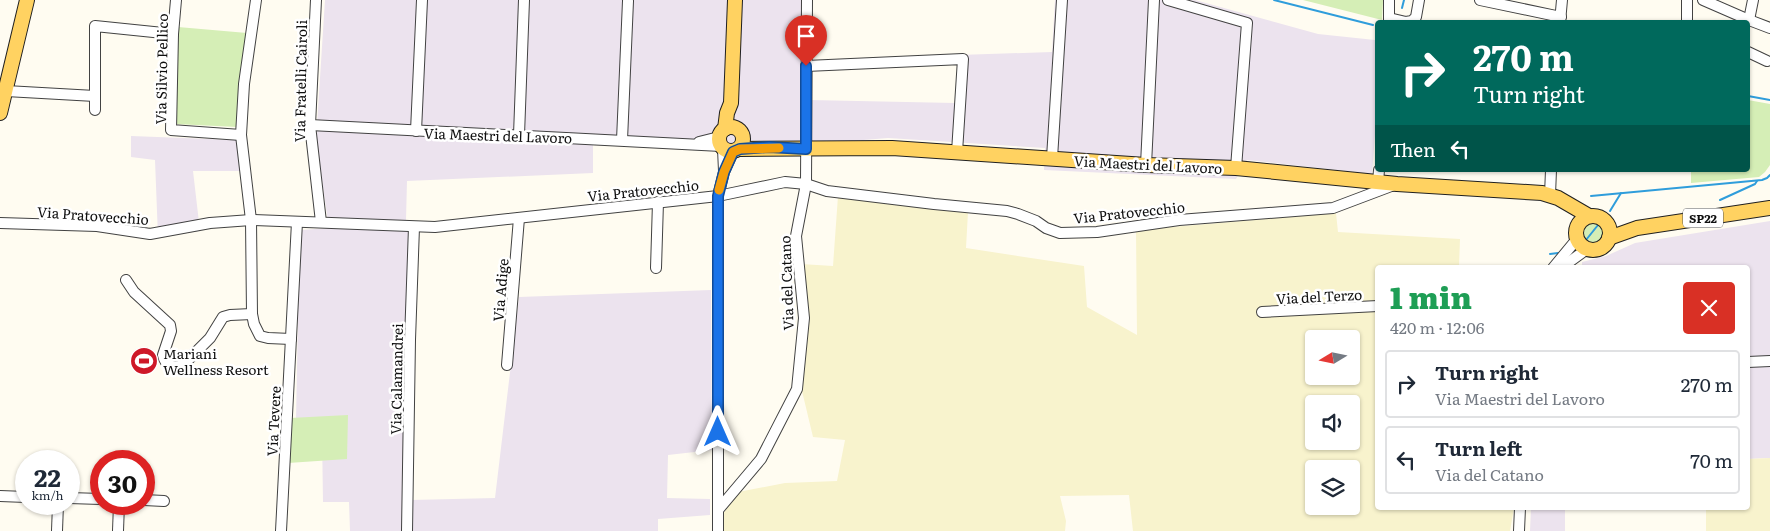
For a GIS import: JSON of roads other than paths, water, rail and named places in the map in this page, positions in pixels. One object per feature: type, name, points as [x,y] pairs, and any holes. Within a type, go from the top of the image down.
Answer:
[{"type":"main road","points":[[2,102],[27,0]]},
{"type":"main road","points":[[730,141],[735,0]]},
{"type":"main road","name":"Via Maestri del Lavoro","points":[[730,141],[769,147],[806,149],[892,148],[1146,165],[1379,176],[1397,184],[1550,195]]},
{"type":"main road","points":[[1527,192],[1554,204],[1567,214],[1580,238]]},
{"type":"main road","points":[[1550,195],[1589,216],[1600,217],[1608,232]]},
{"type":"main road","name":"SP22","points":[[1580,238],[1597,249],[1606,243],[1608,232],[1770,208]]},
{"type":"main road","points":[[1580,238],[1582,220],[1589,216]]},
{"type":"street","name":"Via Silvio Pellico","points":[[176,0],[173,34],[171,130],[241,135]]},
{"type":"street","points":[[256,0],[244,84],[241,135],[251,220],[252,314],[254,324],[260,336],[291,339]]},
{"type":"street","name":"Via Fratelli Cairoli","points":[[316,0],[310,125],[321,222]]},
{"type":"street","points":[[416,131],[422,0]]},
{"type":"street","points":[[519,136],[524,0]]},
{"type":"street","name":"Via del Catano","points":[[718,510],[760,459],[797,389],[804,318],[796,236],[806,184],[807,0]]},
{"type":"street","points":[[1052,158],[1062,0]]},
{"type":"street","points":[[1146,165],[1154,0]]},
{"type":"street","points":[[1168,0],[1247,23],[1236,168]]},
{"type":"street","points":[[1389,0],[1389,20]]},
{"type":"street","points":[[1413,20],[1416,17],[1419,0]]},
{"type":"street","points":[[1480,0],[1561,20],[1562,0]]},
{"type":"street","points":[[1687,0],[1687,20]]},
{"type":"street","points":[[1703,0],[1723,4],[1749,20],[1753,0]]},
{"type":"street","points":[[622,140],[628,1]]},
{"type":"street","points":[[1750,20],[1770,28]]},
{"type":"street","points":[[95,110],[95,26],[173,34]]},
{"type":"street","points":[[1750,53],[1766,61]]},
{"type":"street","points":[[806,66],[963,59],[957,152]]},
{"type":"street","points":[[2,102],[95,96]]},
{"type":"street","name":"Via Maestri del Lavoro","points":[[310,125],[686,144],[730,141]]},
{"type":"street","points":[[718,531],[718,196],[730,141]]},
{"type":"street","points":[[1550,195],[1551,172]]},
{"type":"street","name":"Via Pratovecchio","points":[[0,223],[97,226],[150,234],[210,223],[251,220],[435,227],[718,196],[785,182],[806,184],[827,191],[1007,211],[1036,221],[1046,228],[1060,233],[1070,233],[1096,232],[1179,220],[1333,208],[1397,184]]},
{"type":"street","points":[[656,268],[658,202]]},
{"type":"street","name":"Via Adige","points":[[507,365],[519,218]]},
{"type":"street","name":"Via Tevere","points":[[281,531],[297,222]]},
{"type":"street","name":"Via Calamandrei","points":[[407,531],[414,227]]},
{"type":"street","points":[[1557,265],[1580,238]]},
{"type":"street","points":[[1563,265],[1580,238]]},
{"type":"street","points":[[126,280],[134,292],[170,325],[171,334],[163,354],[167,364],[174,367],[185,364],[210,338],[223,317],[252,314]]},
{"type":"street","name":"Via del Terzo","points":[[1262,312],[1375,306]]},
{"type":"street","points":[[1750,362],[1770,361]]},
{"type":"street","points":[[0,496],[15,497]]},
{"type":"street","points":[[155,501],[164,501]]},
{"type":"street","points":[[1519,531],[1520,510]]},
{"type":"street","points":[[57,531],[58,515]]},
{"type":"street","points":[[118,531],[119,515]]},
{"type":"waterway","points":[[1274,0],[1373,25]]},
{"type":"waterway","points":[[1402,8],[1404,0]]},
{"type":"waterway","points":[[1750,96],[1770,100]]},
{"type":"waterway","points":[[1591,196],[1762,180],[1770,175]]},
{"type":"waterway","points":[[1720,200],[1755,184],[1757,181]]},
{"type":"waterway","points":[[1610,211],[1621,193]]},
{"type":"waterway","points":[[1586,240],[1598,225]]},
{"type":"waterway","points":[[1550,254],[1558,253]]},
{"type":"place","name":"Mariani Wellness Resort","points":[[144,361]]}]
